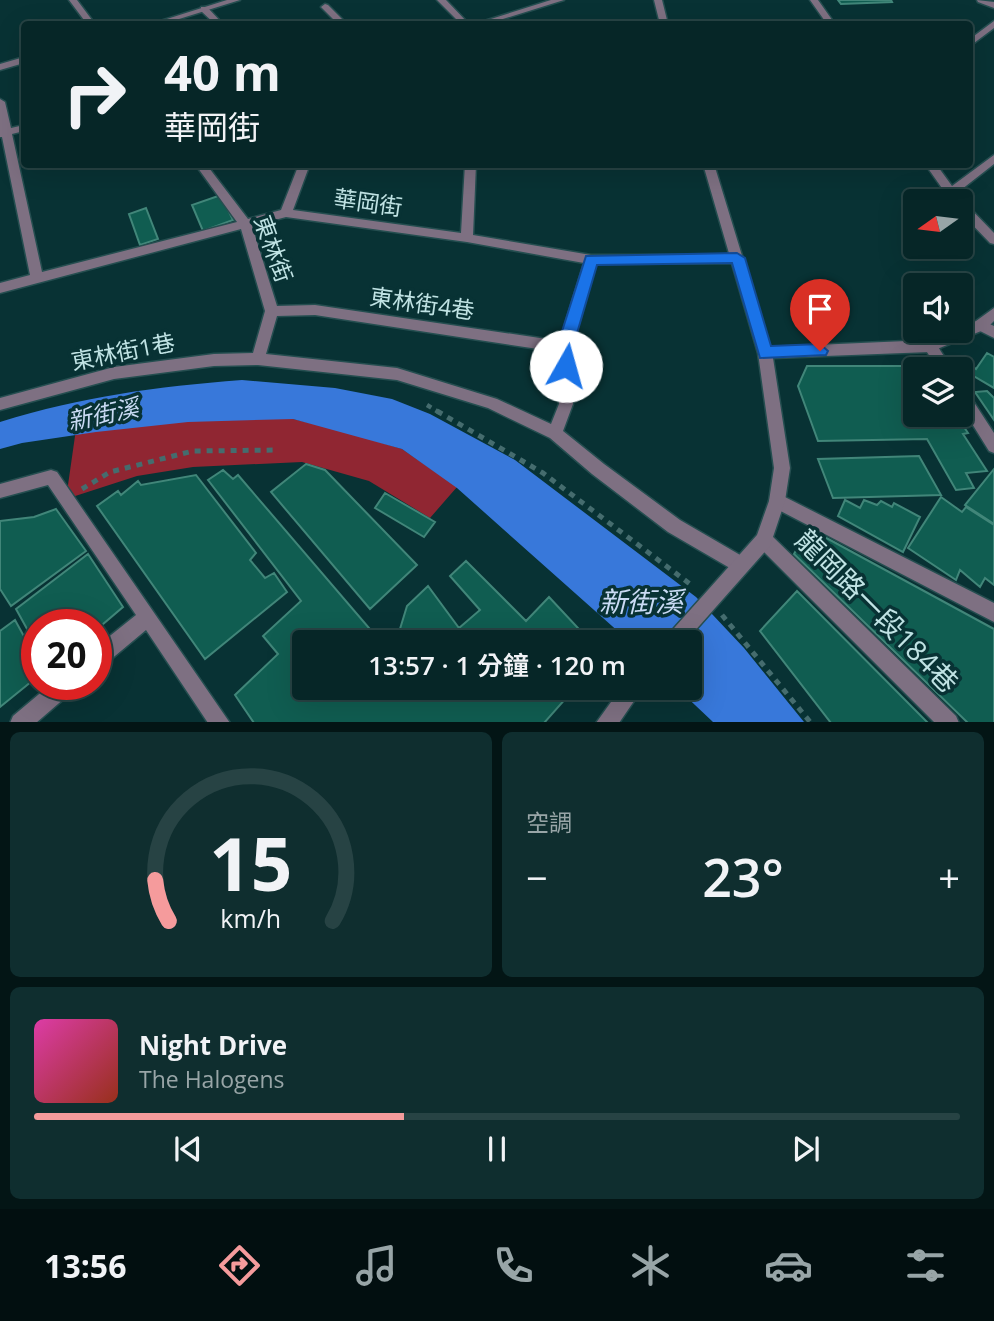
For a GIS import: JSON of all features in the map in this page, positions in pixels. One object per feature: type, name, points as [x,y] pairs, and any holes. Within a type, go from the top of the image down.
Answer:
[{"type":"street","points":[[73,0],[89,21]]},
{"type":"street","points":[[165,21],[236,0]]},
{"type":"street","points":[[441,0],[463,21]]},
{"type":"street","points":[[488,21],[543,2],[559,0]]},
{"type":"street","points":[[658,0],[663,21]]},
{"type":"street","points":[[814,0],[829,21]]},
{"type":"street","points":[[981,0],[994,5]]},
{"type":"street","points":[[325,7],[340,21]]},
{"type":"street","points":[[204,9],[216,21]]},
{"type":"street","points":[[973,41],[994,24]]},
{"type":"street","points":[[0,67],[21,62]]},
{"type":"street","points":[[0,102],[4,134],[37,279]]},
{"type":"street","points":[[4,134],[21,129]]},
{"type":"street","points":[[961,189],[994,158]]},
{"type":"street","name":"東林街","points":[[203,168],[246,225],[272,311],[258,359]]},
{"type":"street","points":[[286,213],[303,168]]},
{"type":"street","points":[[467,238],[471,168]]},
{"type":"street","points":[[684,630],[764,540],[777,501],[782,468],[765,353],[709,168]]},
{"type":"street","points":[[933,168],[947,189]]},
{"type":"street","name":"華岡街","points":[[0,288],[286,213],[467,238],[591,260],[737,258]]},
{"type":"street","points":[[973,218],[994,240]]},
{"type":"street","points":[[555,433],[566,404],[565,347],[591,260]]},
{"type":"street","name":"東林街4巷","points":[[272,311],[315,310],[565,347]]},
{"type":"street","points":[[765,353],[930,346],[981,326],[994,313]]},
{"type":"street","points":[[981,326],[994,333]]},
{"type":"street","points":[[930,346],[937,357]]},
{"type":"street","name":"東林街1巷","points":[[0,404],[114,373],[169,364],[258,359],[397,374],[492,403],[555,433],[674,526],[741,565]]},
{"type":"street","points":[[973,413],[994,446]]},
{"type":"street","points":[[0,491],[51,477],[219,722]]},
{"type":"street","points":[[777,501],[994,612]]},
{"type":"street","name":"龍岡路一段184巷","points":[[764,540],[948,722]]},
{"type":"street","points":[[112,646],[148,617]]},
{"type":"street","points":[[21,722],[47,700]]},
{"type":"street","points":[[607,722],[624,700]]},
{"type":"path","points":[[420,401],[543,473],[710,601],[810,722]]},
{"type":"path","points":[[66,499],[110,472],[193,452],[278,450]]},
{"type":"shaded area","points":[[160,406],[293,419],[339,430],[402,449],[457,487],[430,518],[369,481],[302,462],[193,467],[137,476],[66,499],[77,422]]},
{"type":"water","name":"新街溪","points":[[242,380],[335,388],[392,399],[430,414],[515,460],[696,597],[744,648],[804,722],[713,722],[690,700],[702,700],[702,630],[617,630],[457,488],[402,449],[293,419],[188,422],[96,432],[0,449],[0,422],[61,405],[179,386]]},
{"type":"building","points":[[838,0],[891,0],[892,2],[841,4]]},
{"type":"building","points":[[221,195],[233,220],[203,231],[192,205]]},
{"type":"building","points":[[146,208],[158,239],[140,245],[129,214]]},
{"type":"building","points":[[987,353],[994,357],[994,388],[973,376],[973,367],[976,369]]},
{"type":"building","points":[[807,366],[903,366],[903,427],[964,427],[968,433],[963,434],[987,471],[966,473],[974,488],[956,490],[927,439],[818,441],[798,386]]},
{"type":"building","points":[[987,391],[994,398],[994,420],[975,392]]},
{"type":"building","points":[[919,456],[941,495],[833,498],[818,459]]},
{"type":"building","points":[[306,464],[325,470],[417,565],[370,609],[271,492]]},
{"type":"building","points":[[994,469],[994,524],[965,505]]},
{"type":"building","points":[[223,470],[233,479],[238,475],[371,630],[292,630],[292,700],[564,700],[545,722],[253,722],[235,695],[278,654],[263,636],[301,601],[208,480]]},
{"type":"building","points":[[196,475],[256,553],[250,560],[265,578],[274,573],[287,592],[205,659],[97,506],[118,491],[121,495],[138,481],[141,485]]},
{"type":"building","points":[[385,493],[435,522],[424,537],[375,508]]},
{"type":"building","points":[[941,497],[962,512],[966,507],[994,525],[994,585],[985,578],[980,587],[960,570],[956,580],[908,548]]},
{"type":"building","points":[[845,500],[860,508],[864,500],[877,505],[881,501],[892,507],[894,503],[920,517],[903,552],[838,516]]},
{"type":"building","points":[[56,509],[86,551],[11,606],[0,589],[0,521],[34,517]]},
{"type":"building","points":[[808,528],[994,629],[994,722],[967,722],[794,554]]},
{"type":"building","points":[[88,554],[123,607],[112,616],[112,609],[21,609],[21,618],[16,609]]},
{"type":"building","points":[[466,561],[526,621],[549,597],[580,630],[400,630],[407,606],[428,586],[459,628],[480,610],[450,576]]},
{"type":"building","points":[[797,591],[927,722],[830,722],[760,631]]},
{"type":"building","points":[[15,620],[21,631],[21,690],[0,707],[0,631]]},
{"type":"route","points":[[566,366],[565,347],[591,260],[737,258],[765,353],[820,351]]}]
